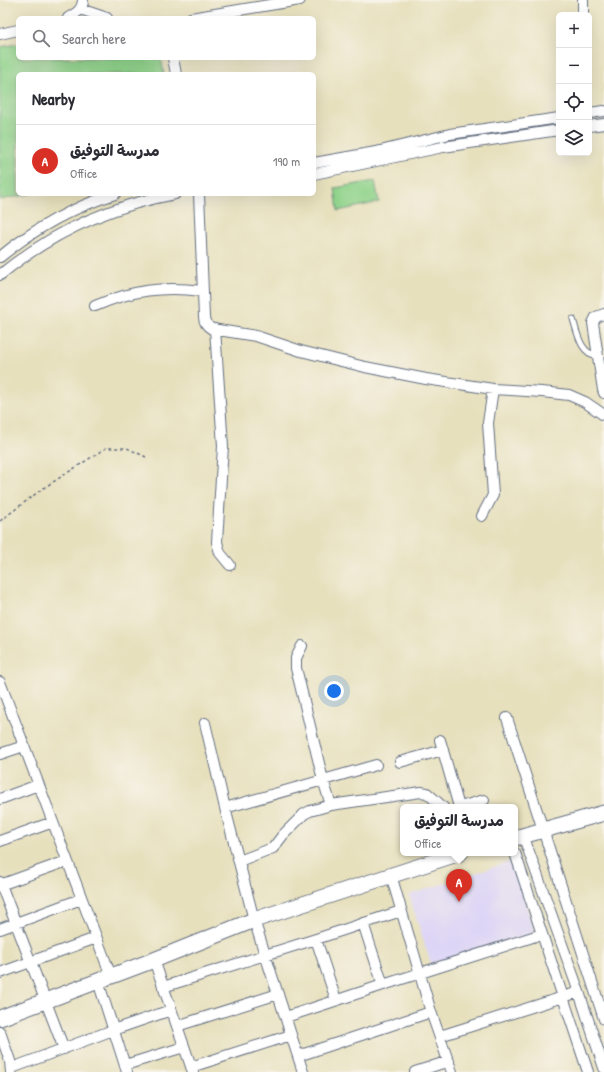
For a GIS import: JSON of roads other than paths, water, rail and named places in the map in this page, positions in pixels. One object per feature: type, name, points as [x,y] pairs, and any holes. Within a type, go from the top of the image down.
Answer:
[{"type":"main road","points":[[519,837],[604,813]]},
{"type":"main road","points":[[0,1018],[154,960],[254,920],[450,856]]},
{"type":"street","points":[[241,10],[249,0]]},
{"type":"street","points":[[204,16],[241,10],[269,3],[300,0]]},
{"type":"street","points":[[583,0],[583,12]]},
{"type":"street","points":[[70,16],[82,5],[103,16]]},
{"type":"street","points":[[0,34],[16,30]]},
{"type":"street","points":[[173,60],[176,72]]},
{"type":"street","points":[[592,113],[604,111]]},
{"type":"street","points":[[316,163],[376,152],[450,134],[556,118]]},
{"type":"street","points":[[592,126],[604,124]]},
{"type":"street","points":[[316,174],[443,147],[556,130]]},
{"type":"street","points":[[0,257],[31,233],[73,210],[110,196]]},
{"type":"street","points":[[0,275],[24,256],[48,240],[79,224],[138,202],[166,196]]},
{"type":"street","points":[[199,196],[202,292],[204,321],[208,327],[256,336],[301,351],[365,367],[426,379],[492,389],[568,395],[584,402],[604,415]]},
{"type":"street","points":[[41,228],[48,240]]},
{"type":"street","points":[[96,306],[112,298],[148,290],[178,289],[202,292]]},
{"type":"street","points":[[604,314],[596,317],[593,323],[604,393]]},
{"type":"street","points":[[215,329],[223,446],[217,542],[220,553],[230,565]]},
{"type":"street","points":[[482,516],[492,496],[488,423],[492,389]]},
{"type":"street","points":[[302,646],[296,658],[296,668],[323,780],[331,805]]},
{"type":"street","points":[[0,682],[4,706],[24,746],[96,938],[113,1030],[126,1069],[184,1047]]},
{"type":"street","points":[[507,718],[604,1019]]},
{"type":"street","points":[[205,723],[254,920],[303,1072]]},
{"type":"street","points":[[440,740],[459,804]]},
{"type":"street","points":[[0,754],[24,746]]},
{"type":"street","points":[[400,762],[443,750]]},
{"type":"street","points":[[225,808],[376,766]]},
{"type":"street","points":[[0,799],[38,785]]},
{"type":"street","points":[[239,861],[273,848],[304,814],[331,805],[421,792],[427,793],[440,804]]},
{"type":"street","points":[[470,804],[484,800]]},
{"type":"street","points":[[0,841],[53,822]]},
{"type":"street","points":[[519,837],[578,992],[604,1068]]},
{"type":"street","points":[[516,856],[588,1072]]},
{"type":"street","points":[[64,1049],[0,884],[67,861]]},
{"type":"street","points":[[390,875],[431,1012],[452,1072]]},
{"type":"street","points":[[0,929],[81,899]]},
{"type":"street","points":[[163,987],[316,940],[401,911]]},
{"type":"street","points":[[363,923],[383,985]]},
{"type":"street","points":[[286,1017],[542,934]]},
{"type":"street","points":[[0,973],[96,938]]},
{"type":"street","points":[[316,940],[336,1000]]},
{"type":"street","points":[[154,960],[192,1070],[291,1035]]},
{"type":"street","points":[[440,1036],[578,992]]},
{"type":"street","points":[[177,1026],[278,994]]},
{"type":"street","points":[[0,1032],[11,1070],[113,1030],[171,1010]]},
{"type":"street","points":[[298,1056],[431,1012]]},
{"type":"street","points":[[415,1072],[449,1062]]},
{"type":"lane","points":[[572,319],[585,350],[590,355],[598,355]]},
{"type":"place","name":"مدرسة التوفيق","points":[[459,902]]}]
